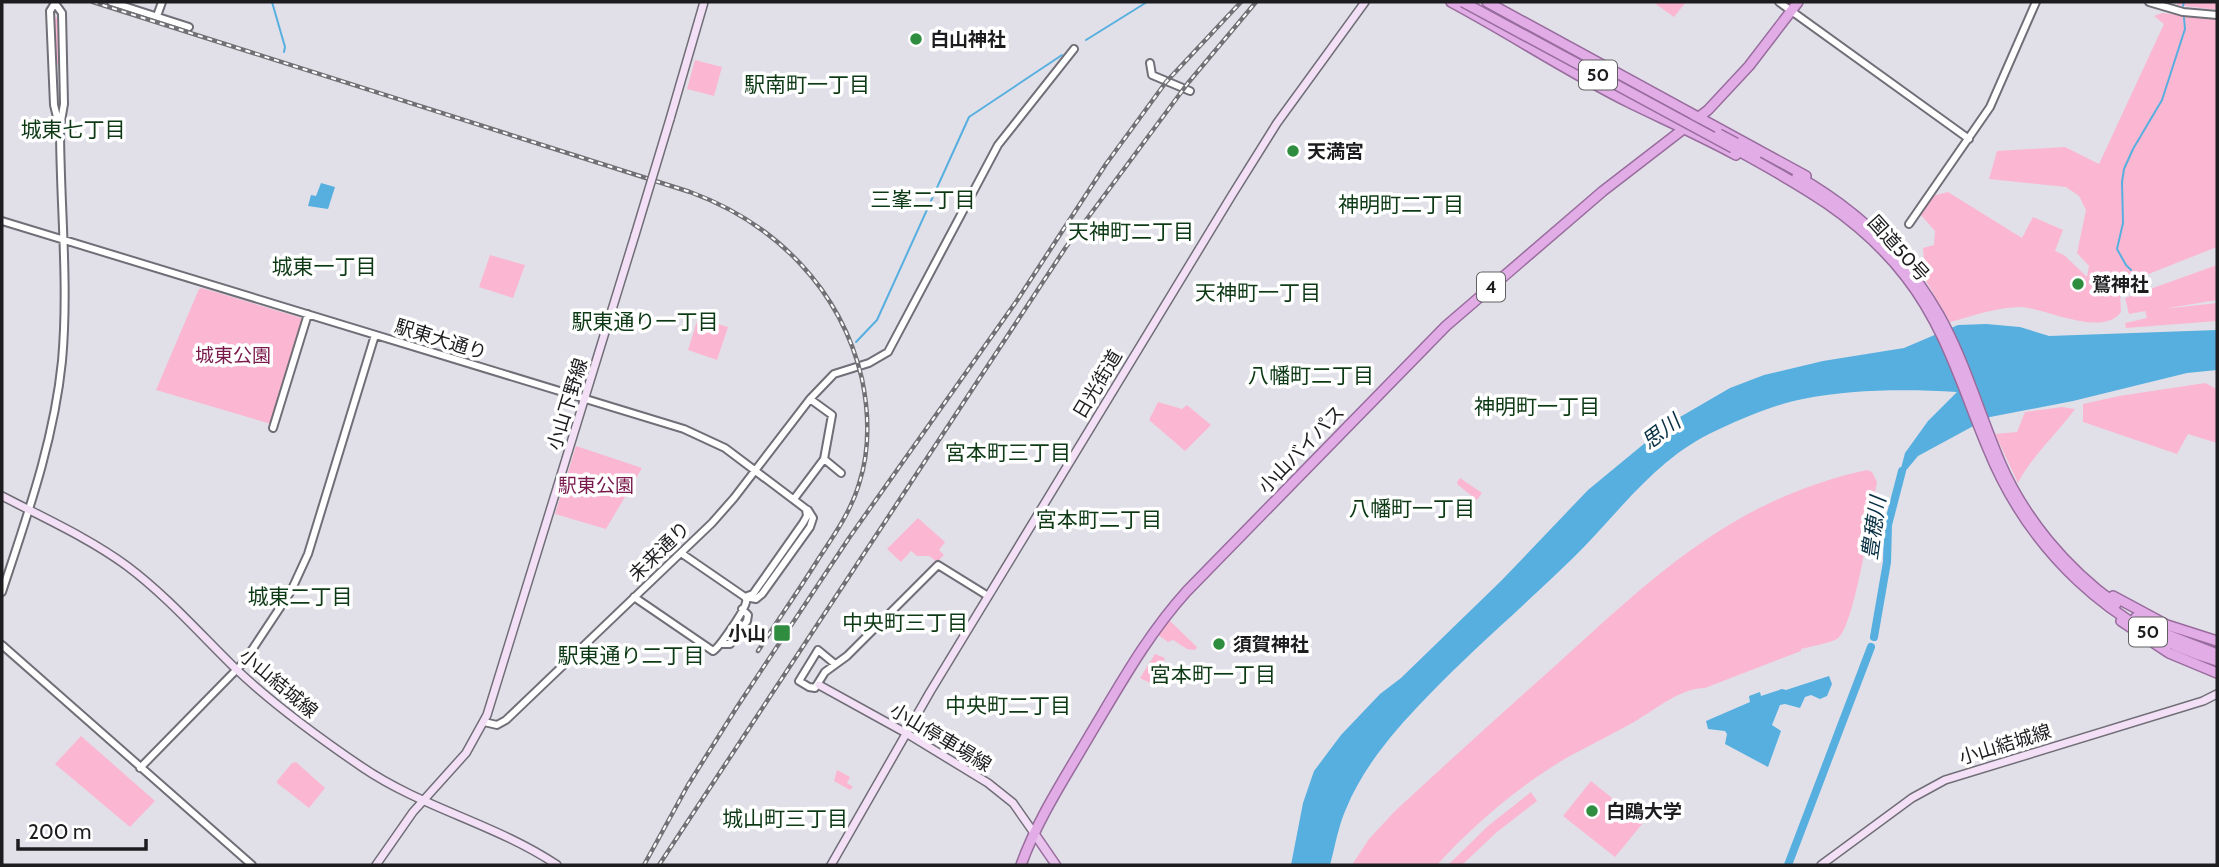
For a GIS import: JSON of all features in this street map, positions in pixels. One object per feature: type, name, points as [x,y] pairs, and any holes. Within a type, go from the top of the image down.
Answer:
[{"type":"highway","points":[[1451,2],[1630,103],[1685,128],[1832,206]]},
{"type":"highway","name":"国道50号","points":[[1462,2],[1816,188],[1848,209],[1875,232],[1900,258],[1957,351],[2008,479],[2034,522],[2090,588],[2157,629],[2217,654]]},
{"type":"highway","name":"国道50号","points":[[1475,2],[1734,145],[1832,206],[1880,248],[1921,291],[1945,341],[2002,481],[2051,554],[2090,588],[2148,631],[2217,661]]},
{"type":"highway","points":[[1487,2],[1800,173],[1816,188]]},
{"type":"highway","name":"小山バイパス","points":[[1021,865],[1034,833],[1126,673],[1164,617],[1446,326],[1603,191],[1699,119],[1736,81],[1798,2]]},
{"type":"highway","points":[[2090,588],[2156,620],[2217,641]]},
{"type":"highway","points":[[2090,588],[2153,644],[2217,674]]},
{"type":"main road","name":"小山下野線","points":[[376,865],[423,800],[467,753],[484,722],[585,399],[704,2]]},
{"type":"main road","name":"日光街道","points":[[831,865],[906,733],[1102,406],[1277,123],[1365,2]]},
{"type":"main road","name":"小山結城線","points":[[2,496],[125,565],[290,716],[363,767],[423,800],[525,846],[557,865]]},
{"type":"main road","name":"小山停車場線","points":[[820,682],[997,789],[1019,810],[1034,833]]},
{"type":"main road","name":"小山結城線","points":[[1821,865],[1912,798],[1945,780],[2215,697]]},
{"type":"main road","points":[[1034,833],[1056,865]]},
{"type":"street","points":[[2,592],[47,450],[60,381],[65,307],[60,127],[53,94],[50,11],[55,2],[62,13],[64,104],[60,127]]},
{"type":"street","points":[[111,2],[189,27]]},
{"type":"street","points":[[157,16],[162,2]]},
{"type":"street","points":[[1779,2],[1969,139]]},
{"type":"street","points":[[1909,224],[1990,107],[2036,2]]},
{"type":"street","points":[[2148,2],[2183,12],[2217,15]]},
{"type":"street","name":"未来通り","points":[[484,722],[497,725],[506,720],[681,553],[734,498],[810,399],[834,374],[869,363],[888,352],[1002,139],[1074,49]]},
{"type":"street","points":[[1150,63],[1152,75],[1190,91]]},
{"type":"street","name":"駅東大通り","points":[[2,221],[702,436],[725,448],[806,509],[803,523],[753,594],[745,597]]},
{"type":"street","points":[[273,428],[307,314]]},
{"type":"street","points":[[140,768],[237,670],[279,610],[308,554],[375,335]]},
{"type":"street","points":[[794,499],[824,460],[832,415],[810,399]]},
{"type":"street","points":[[824,460],[841,472]]},
{"type":"street","points":[[634,597],[711,650],[717,649],[746,602],[745,597],[681,553]]},
{"type":"street","points":[[835,664],[818,650],[799,681],[812,688],[820,682],[835,664],[856,648],[938,565],[988,596]]},
{"type":"street","points":[[2,645],[252,865]]},
{"type":"green space","points":[[1653,2],[1686,2],[1674,17]]},
{"type":"green space","points":[[2178,2],[2217,2],[2217,10],[2177,5]]},
{"type":"green space","points":[[2162,13],[2217,19],[2217,247],[2123,284],[2120,289],[2121,312],[2112,319],[2088,322],[2012,307],[1950,322],[1923,276],[1923,248],[1934,245],[1935,231],[1920,214],[1932,196],[1948,192],[2022,238],[2033,217],[2063,230],[2055,251],[2064,255],[2087,277],[2089,266],[2077,253],[2086,210],[2079,196],[2066,187],[1989,179],[1997,151],[2065,147],[2099,164],[2164,24],[2154,16]]},
{"type":"green space","points":[[56,17],[59,19],[60,69],[54,58],[53,20]]},
{"type":"green space","points":[[695,60],[722,67],[714,96],[687,89]]},
{"type":"green space","points":[[490,255],[525,265],[513,298],[479,287]]},
{"type":"green space","points":[[2217,265],[2217,300],[2163,309],[2217,303],[2217,321],[2126,328],[2125,323],[2147,318],[2145,311],[2129,314],[2125,298]]},
{"type":"green space","name":"城東公園","points":[[199,289],[301,318],[271,424],[156,390]]},
{"type":"green space","points":[[698,318],[728,327],[717,360],[688,350]]},
{"type":"green space","points":[[2205,383],[2217,389],[2217,443],[2188,434],[2177,454],[2083,422],[2083,404]]},
{"type":"green space","points":[[1158,402],[1182,409],[1187,405],[1211,425],[1185,451],[1149,420]]},
{"type":"green space","points":[[2062,407],[2075,409],[2036,456],[2018,483],[1995,434],[2017,432],[2025,412]]},
{"type":"green space","name":"駅東公園","points":[[576,446],[642,468],[606,529],[555,514]]},
{"type":"green space","points":[[1867,470],[1872,472],[1877,482],[1867,539],[1850,613],[1844,630],[1837,639],[1801,649],[1668,700],[1532,780],[1482,820],[1437,865],[1352,865],[1369,839],[1395,811],[1662,572],[1736,521],[1776,500],[1819,483]]},
{"type":"green space","points":[[1460,478],[1482,493],[1477,500],[1458,485]]},
{"type":"green space","points":[[918,518],[945,542],[939,550],[944,555],[937,562],[929,556],[917,556],[911,551],[901,562],[887,549]]},
{"type":"green space","points":[[1169,620],[1197,647],[1195,650],[1187,649],[1173,640],[1168,642],[1158,635]]},
{"type":"green space","points":[[1155,654],[1165,658],[1152,684],[1140,678]]},
{"type":"green space","points":[[81,736],[155,801],[130,827],[55,764]]},
{"type":"green space","points":[[296,762],[325,788],[309,808],[277,783],[292,763]]},
{"type":"green space","points":[[837,770],[850,777],[847,783],[853,787],[850,790],[834,781]]},
{"type":"green space","points":[[1591,781],[1643,823],[1615,857],[1563,816]]},
{"type":"green space","points":[[1531,792],[1537,801],[1497,832],[1462,865],[1448,865],[1488,826]]},
{"type":"water","points":[[321,183],[335,187],[328,209],[308,206],[311,195],[316,196]]},
{"type":"water","name":"思川","points":[[1958,325],[2020,327],[2049,336],[2217,330],[2217,370],[2187,373],[2073,401],[1990,417],[1918,456],[1898,480],[1905,453],[1928,421],[1957,392],[1880,391],[1821,396],[1767,409],[1709,434],[1670,459],[1636,491],[1572,559],[1462,662],[1403,723],[1361,778],[1353,793],[1341,823],[1330,865],[1291,865],[1303,803],[1314,771],[1341,735],[1380,694],[1401,678],[1502,580],[1588,490],[1668,424],[1730,388],[1764,375],[1823,361],[1904,348]]},
{"type":"water","points":[[1829,676],[1832,684],[1827,696],[1820,699],[1811,695],[1805,697],[1800,708],[1780,705],[1772,725],[1781,731],[1768,767],[1725,744],[1725,731],[1708,729],[1706,721],[1750,702],[1749,696],[1760,692],[1761,696],[1786,690]]},
{"type":"waterway","points":[[272,2],[285,47],[284,52]]},
{"type":"waterway","points":[[1086,40],[1147,2]]},
{"type":"waterway","points":[[2183,6],[2184,2]]},
{"type":"waterway","points":[[2131,270],[2117,249],[2123,223],[2124,169],[2162,100],[2185,29],[2184,18]]},
{"type":"waterway","points":[[856,342],[877,320],[969,117],[1062,55]]},
{"type":"waterway","name":"豊穂川","points":[[1874,637],[1887,562],[1888,525],[1902,471]]},
{"type":"waterway","name":"豊穂川","points":[[1788,865],[1871,647]]},
{"type":"railway","points":[[93,2],[690,192],[721,205],[750,222],[800,263],[821,288],[852,346],[864,392],[867,445],[863,471],[847,513],[758,651]]},
{"type":"railway","points":[[644,865],[688,785],[737,707],[849,538],[1018,299],[1106,164],[1166,82],[1241,2]]},
{"type":"railway","points":[[659,865],[1066,247],[1188,83],[1256,2]]},
{"type":"place","name":"白山神社","points":[[916,39]]},
{"type":"place","name":"天満宮","points":[[1293,151]]},
{"type":"place","name":"鷲神社","points":[[2078,284]]},
{"type":"place","name":"小山","points":[[782,633]]},
{"type":"place","name":"須賀神社","points":[[1219,644]]},
{"type":"place","name":"白鴎大学","points":[[1592,811]]},
{"type":"district","name":"駅南町一丁目","points":[[807,85]]},
{"type":"district","name":"城東七丁目","points":[[73,130]]},
{"type":"district","name":"三峯二丁目","points":[[923,200]]},
{"type":"district","name":"神明町二丁目","points":[[1401,205]]},
{"type":"district","name":"天神町二丁目","points":[[1131,232]]},
{"type":"district","name":"城東一丁目","points":[[324,267]]},
{"type":"district","name":"天神町一丁目","points":[[1258,293]]},
{"type":"district","name":"駅東通り一丁目","points":[[645,322]]},
{"type":"district","name":"八幡町二丁目","points":[[1311,376]]},
{"type":"district","name":"神明町一丁目","points":[[1537,407]]},
{"type":"district","name":"宮本町三丁目","points":[[1008,453]]},
{"type":"district","name":"八幡町一丁目","points":[[1412,509]]},
{"type":"district","name":"宮本町二丁目","points":[[1099,520]]},
{"type":"district","name":"城東二丁目","points":[[300,597]]},
{"type":"district","name":"中央町三丁目","points":[[905,623]]},
{"type":"district","name":"駅東通り二丁目","points":[[631,656]]},
{"type":"district","name":"宮本町一丁目","points":[[1213,675]]},
{"type":"district","name":"中央町二丁目","points":[[1008,706]]},
{"type":"district","name":"城山町三丁目","points":[[785,819]]}]
